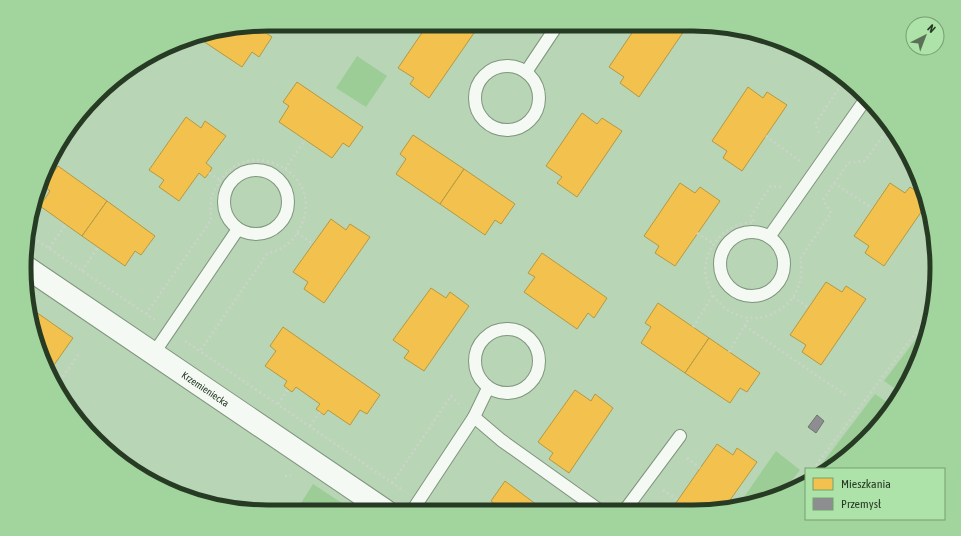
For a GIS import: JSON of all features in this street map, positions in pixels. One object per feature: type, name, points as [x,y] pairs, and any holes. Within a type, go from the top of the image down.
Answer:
[{"type":"street","name":"Krzemieniecka","points":[[31,270],[377,505]]},
{"type":"lane","points":[[526,72],[553,31]]},
{"type":"lane","points":[[504,65],[518,68],[526,72],[534,80],[538,87],[538,106],[530,121],[517,128],[501,130],[489,124],[477,110],[474,98],[476,87],[489,71],[504,65]]},
{"type":"lane","points":[[769,237],[863,103]]},
{"type":"lane","points":[[254,170],[268,172],[283,184],[287,192],[288,210],[279,225],[267,233],[250,234],[238,229],[226,215],[224,202],[226,191],[238,175],[254,170]]},
{"type":"lane","points":[[154,353],[238,229]]},
{"type":"lane","points":[[749,232],[763,234],[769,237],[779,246],[782,254],[783,272],[774,287],[762,294],[757,295],[746,296],[734,291],[722,276],[719,264],[721,253],[733,237],[749,232]]},
{"type":"lane","points":[[504,329],[518,331],[529,338],[534,343],[537,351],[538,369],[529,384],[517,392],[501,393],[488,388],[476,373],[474,361],[476,350],[488,334],[504,329]]},
{"type":"lane","points":[[416,505],[474,417],[488,388]]},
{"type":"lane","points":[[474,417],[501,440],[592,505]]},
{"type":"lane","points":[[629,505],[680,436]]},
{"type":"path","points":[[822,138],[814,124],[842,84]]},
{"type":"path","points":[[783,187],[771,186],[752,216],[754,222],[733,227],[723,234],[714,244],[707,257],[705,272],[707,284],[713,295],[729,312],[742,317],[760,318],[771,315],[783,307],[793,297],[801,281],[802,267],[800,260],[831,213],[823,200],[848,163],[865,161],[886,131]]},
{"type":"path","points":[[766,136],[804,164]]},
{"type":"path","points":[[285,169],[305,140]]},
{"type":"path","points":[[146,314],[208,223],[212,222],[211,201],[214,190],[220,180],[231,168],[244,162],[271,161],[285,169],[293,175],[299,183],[305,198],[305,215],[297,233],[288,244],[278,251],[267,254],[200,351]]},
{"type":"path","points":[[209,173],[220,180]]},
{"type":"path","points":[[834,184],[872,208]]},
{"type":"path","points":[[49,248],[66,224]]},
{"type":"path","points":[[297,233],[313,244]]},
{"type":"path","points":[[697,233],[714,244]]},
{"type":"path","points":[[33,237],[392,483],[414,505]]},
{"type":"path","points":[[82,271],[98,247]]},
{"type":"path","points":[[693,327],[713,295]]},
{"type":"path","points":[[793,297],[809,308]]},
{"type":"path","points":[[729,352],[749,318]]},
{"type":"path","points":[[814,468],[923,323]]},
{"type":"path","points":[[745,326],[848,397]]},
{"type":"path","points":[[60,381],[80,352]]},
{"type":"path","points":[[278,404],[288,389]]},
{"type":"path","points":[[392,483],[451,396],[474,417]]},
{"type":"path","points":[[310,426],[320,412]]},
{"type":"path","points":[[285,476],[291,476]]},
{"type":"green space","points":[[357,56],[387,76],[366,107],[336,88]]},
{"type":"green space","points":[[921,333],[907,372],[894,388],[884,381]]},
{"type":"green space","points":[[875,394],[888,403],[861,436],[837,456],[819,468]]},
{"type":"green space","points":[[776,451],[800,470],[788,485],[742,499]]},
{"type":"green space","points":[[313,484],[345,505],[300,505]]},
{"type":"building: Mieszkania","points":[[264,31],[272,37],[259,57],[252,52],[242,67],[202,41],[237,33]]},
{"type":"building: Mieszkania","points":[[423,31],[471,31],[474,33],[429,98],[410,84],[414,78],[398,68]]},
{"type":"building: Mieszkania","points":[[633,31],[684,31],[639,97],[620,83],[624,77],[609,67]]},
{"type":"building: Mieszkania","points":[[297,82],[363,127],[349,147],[343,143],[332,158],[279,122],[289,106],[283,102]]},
{"type":"building: Mieszkania","points":[[748,87],[763,98],[767,92],[787,105],[742,171],[723,158],[727,151],[712,141]]},
{"type":"building: Mieszkania","points":[[582,113],[597,124],[602,118],[622,131],[577,197],[557,183],[562,177],[546,166]]},
{"type":"building: Mieszkania","points":[[186,117],[201,128],[205,121],[226,136],[206,163],[212,168],[209,173],[205,178],[199,173],[179,201],[159,187],[164,180],[149,170]]},
{"type":"building: Mieszkania","points":[[413,135],[464,169],[440,204],[396,174],[406,159],[400,154]]},
{"type":"building: Mieszkania","points":[[58,166],[107,201],[82,236],[40,206],[50,191],[46,187],[48,181]]},
{"type":"building: Mieszkania","points":[[464,169],[515,204],[501,224],[495,220],[485,235],[440,204]]},
{"type":"building: Mieszkania","points":[[680,183],[695,193],[700,187],[720,201],[675,266],[655,253],[659,246],[644,236]]},
{"type":"building: Mieszkania","points":[[890,183],[905,193],[910,187],[917,192],[923,210],[884,266],[865,253],[869,246],[854,236]]},
{"type":"building: Mieszkania","points":[[107,201],[155,236],[141,255],[135,251],[125,266],[82,236]]},
{"type":"building: Mieszkania","points":[[331,219],[346,230],[350,224],[370,237],[324,303],[304,289],[308,282],[293,272]]},
{"type":"building: Mieszkania","points":[[542,253],[607,298],[594,318],[588,313],[577,329],[524,292],[535,277],[528,273]]},
{"type":"building: Mieszkania","points":[[826,282],[842,292],[846,286],[866,299],[821,365],[802,352],[806,345],[790,335]]},
{"type":"building: Mieszkania","points":[[431,288],[446,298],[450,292],[469,306],[424,371],[404,358],[409,351],[393,340]]},
{"type":"building: Mieszkania","points":[[658,303],[709,338],[685,373],[641,343],[651,327],[645,323]]},
{"type":"building: Mieszkania","points":[[36,312],[73,338],[52,367],[39,329]]},
{"type":"building: Mieszkania","points":[[283,327],[380,395],[367,414],[360,410],[350,425],[328,410],[324,415],[316,409],[320,404],[296,387],[292,392],[284,386],[287,381],[265,366],[276,351],[270,346]]},
{"type":"building: Mieszkania","points":[[709,338],[760,373],[747,392],[740,388],[730,403],[685,373]]},
{"type":"building: Mieszkania","points":[[575,390],[591,401],[595,394],[613,408],[569,473],[549,459],[553,453],[538,442]]},
{"type":"building: Mieszkania","points":[[717,444],[733,455],[737,448],[757,462],[729,502],[674,505]]},
{"type":"building: Mieszkania","points":[[505,481],[537,505],[496,505],[491,501]]},
{"type":"building: Przemysł","points":[[817,415],[824,421],[816,433],[808,427]]}]
